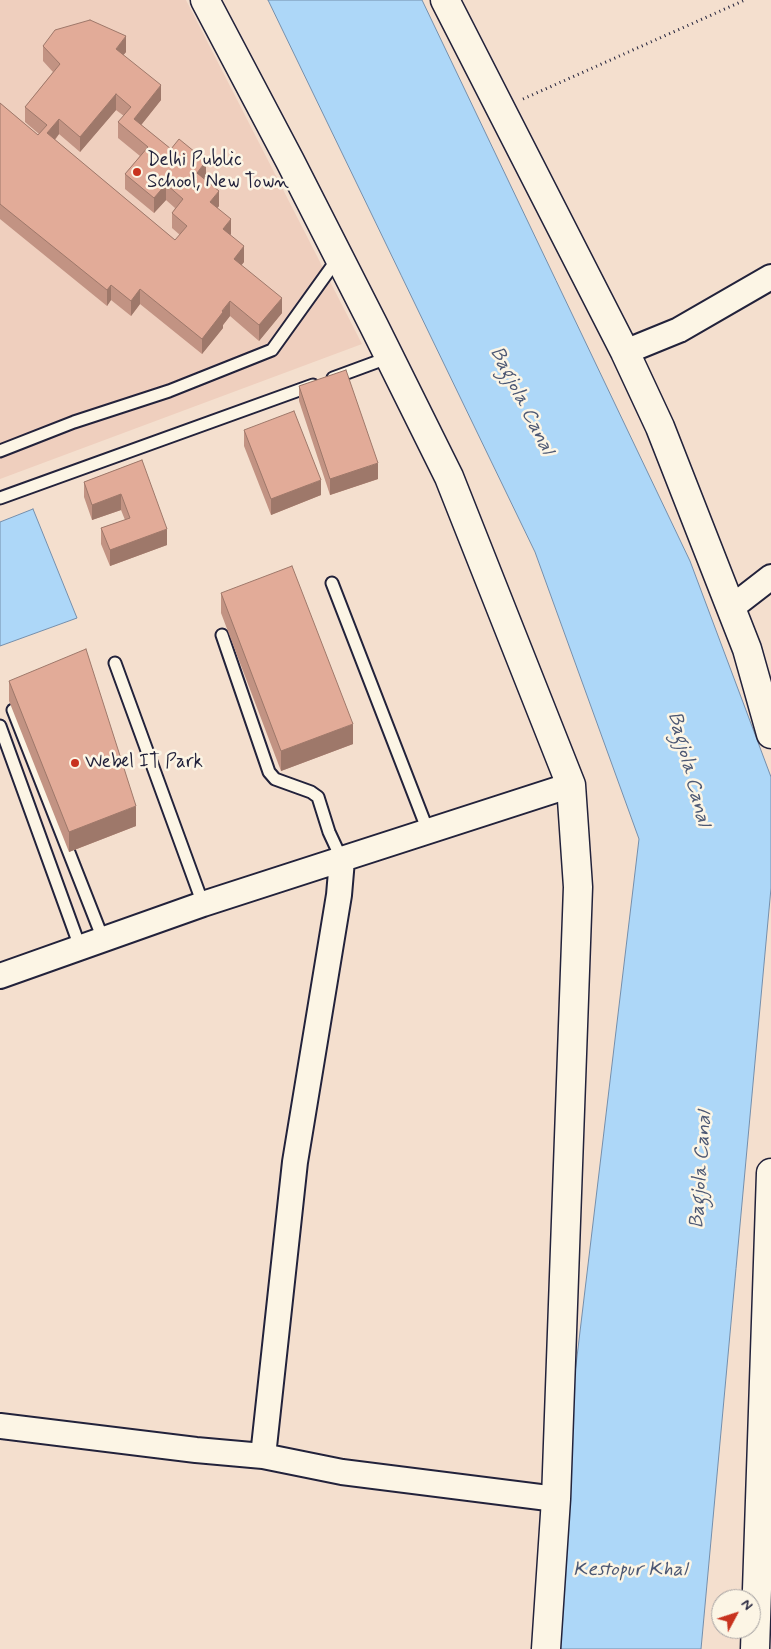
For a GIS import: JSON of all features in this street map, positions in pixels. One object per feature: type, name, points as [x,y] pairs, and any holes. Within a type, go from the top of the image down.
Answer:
[{"type":"street","points":[[205,0],[339,256],[449,477],[571,785],[578,887],[556,1498],[546,1649]]},
{"type":"street","points":[[445,0],[625,352],[660,427],[747,649],[766,692],[771,734]]},
{"type":"street","points":[[625,352],[679,330],[771,276]]},
{"type":"street","points":[[731,608],[771,577]]},
{"type":"street","points":[[0,976],[204,904],[571,785]]},
{"type":"street","points":[[262,1456],[295,1162],[339,895],[342,860]]},
{"type":"street","points":[[755,1649],[771,1173]]},
{"type":"street","points":[[0,1426],[196,1450],[262,1456],[342,1472],[556,1498]]},
{"type":"lane","points":[[0,451],[74,422],[169,391],[272,350],[339,256]]},
{"type":"lane","points":[[0,498],[390,357]]},
{"type":"lane","points":[[332,583],[428,831]]},
{"type":"lane","points":[[222,635],[269,772],[275,779],[311,792],[318,797],[342,860]]},
{"type":"lane","points":[[115,663],[204,904]]},
{"type":"lane","points":[[13,710],[103,939]]},
{"type":"lane","points":[[0,726],[80,947]]},
{"type":"path","points":[[500,109],[745,0]]},
{"type":"shaded area","name":"Delhi Public School, New Town","points":[[0,0],[186,0],[362,344],[0,479]]},
{"type":"water","name":"Kestopur Khal","points":[[268,0],[422,0],[690,561],[771,777],[771,888],[701,1649],[542,1649],[639,839],[535,552]]},
{"type":"water","points":[[33,509],[77,618],[0,646],[0,522]]},
{"type":"building","points":[[90,20],[126,36],[116,49],[161,85],[134,119],[171,149],[179,139],[206,161],[197,173],[219,191],[210,202],[231,219],[223,229],[244,246],[234,259],[282,298],[259,325],[230,301],[202,339],[140,289],[131,301],[111,285],[107,290],[0,204],[0,103],[38,135],[47,125],[25,107],[60,64],[43,46],[55,30]],"holes":[[[116,94],[131,107],[118,122],[148,147],[125,174],[154,198],[166,184],[183,199],[172,213],[187,226],[175,240],[47,133],[59,119],[80,137]]]},
{"type":"building","points":[[346,370],[378,463],[330,479],[299,386]]},
{"type":"building","points":[[294,411],[321,480],[271,499],[244,430]]},
{"type":"building","points":[[142,460],[167,529],[110,550],[101,528],[130,518],[121,494],[92,505],[84,482]]},
{"type":"building","points":[[292,566],[353,724],[281,751],[221,593]]},
{"type":"building","name":"Webel IT Park","points":[[86,649],[136,806],[69,832],[9,681]]},
{"type":"place","name":"Delhi Public School, New Town","points":[[137,172]]},
{"type":"place","name":"Webel IT Park","points":[[75,763]]},
{"type":"water label","name":"Bagjola Canal","points":[[521,401]]},
{"type":"water label","name":"Bagjola Canal","points":[[688,769]]},
{"type":"water label","name":"Bagjola Canal","points":[[702,1170]]}]
